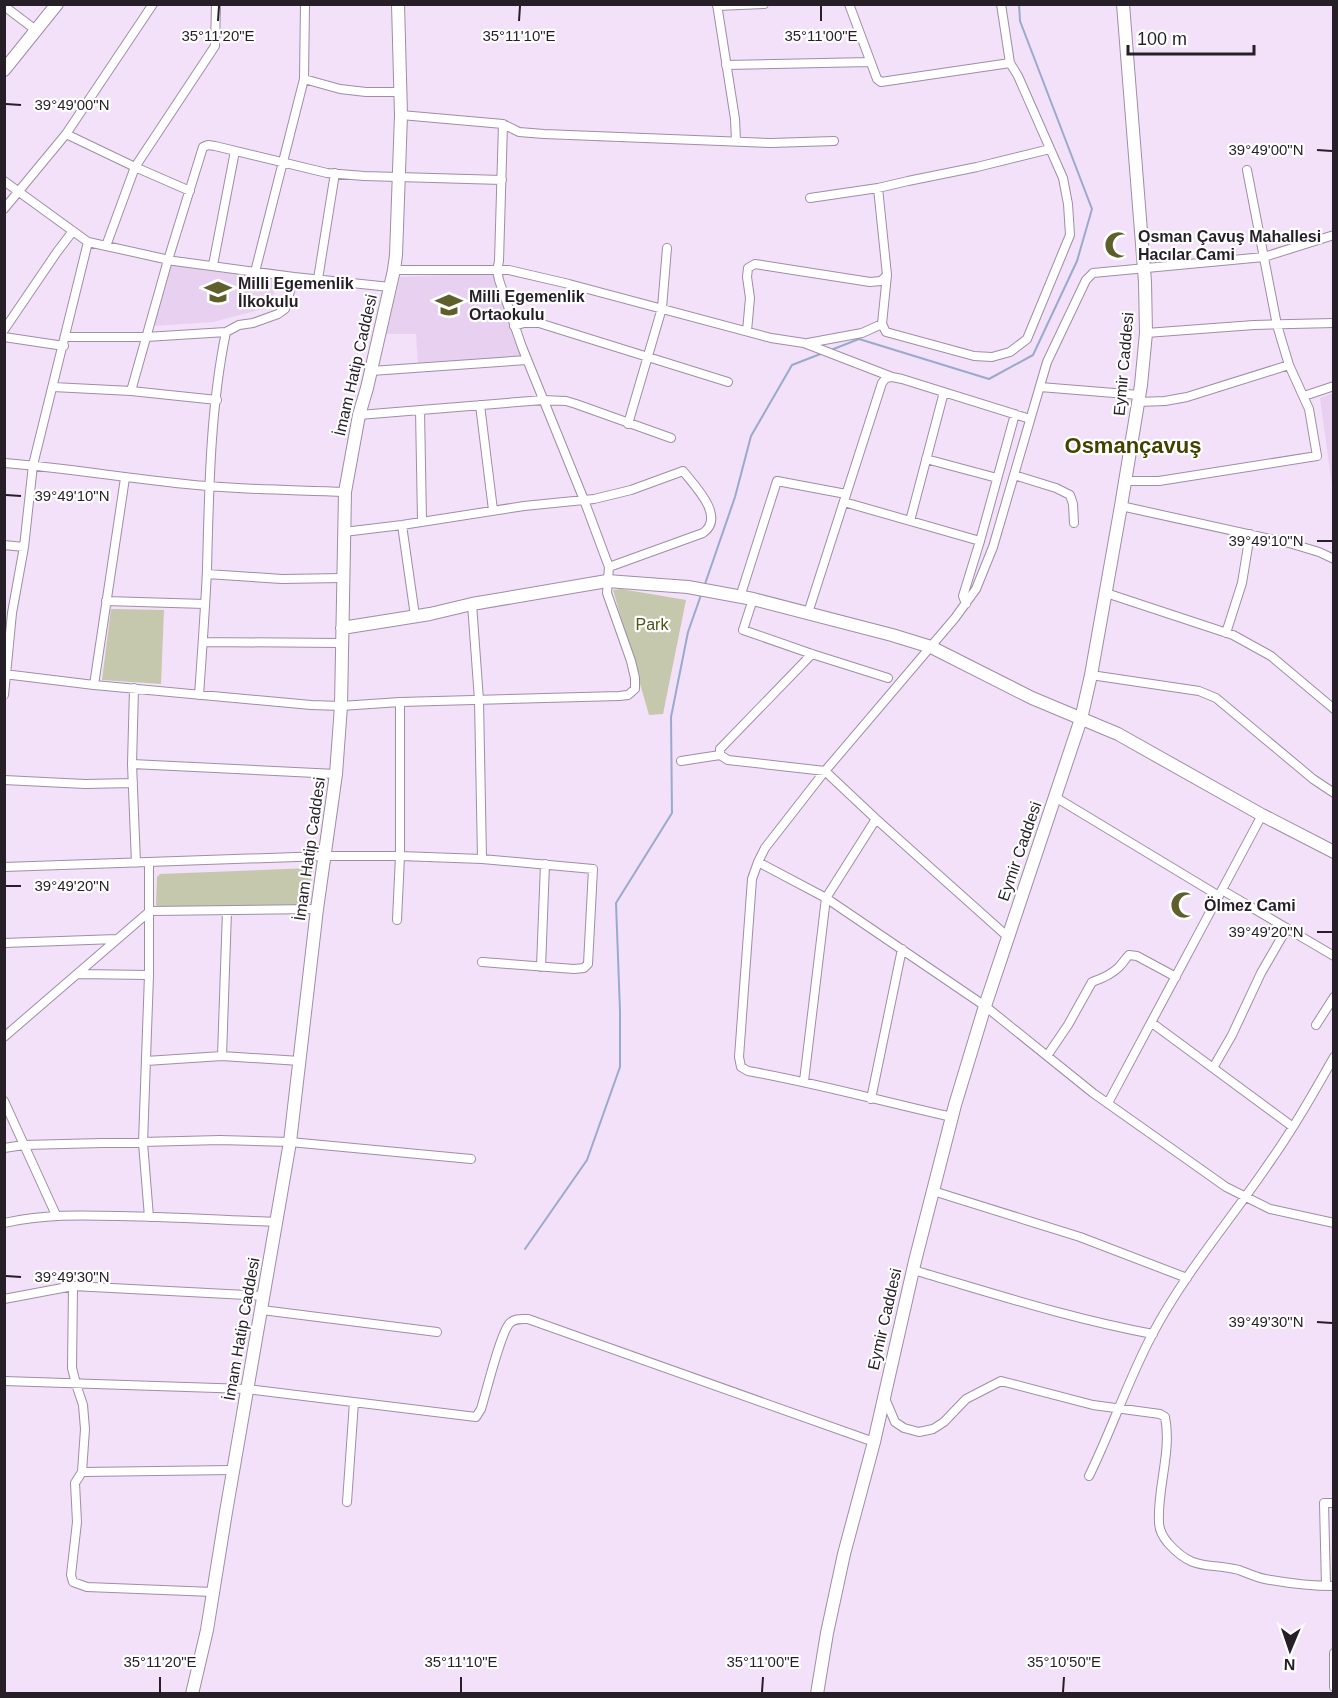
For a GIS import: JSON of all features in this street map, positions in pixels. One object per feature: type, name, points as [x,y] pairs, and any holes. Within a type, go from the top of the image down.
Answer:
[{"type":"street","points":[[4,70],[57,4]]},
{"type":"street","points":[[4,209],[66,134],[153,4]]},
{"type":"street","points":[[106,246],[135,167],[214,46],[216,4]]},
{"type":"street","points":[[255,272],[304,79],[304,4]]},
{"type":"street","name":"İmam Hatip Caddesi","points":[[192,1694],[207,1630],[290,1142],[317,909],[336,774],[342,644],[345,492],[359,415],[394,270],[401,115],[398,4]]},
{"type":"street","points":[[736,141],[735,119],[717,5],[764,4]]},
{"type":"street","points":[[849,4],[870,62],[877,79],[881,82],[1010,63]]},
{"type":"street","points":[[878,188],[886,275],[882,324],[886,332],[974,356],[992,357],[1010,352],[1027,339],[1070,235],[1068,204],[1063,178],[1018,76],[1010,63],[1001,4]]},
{"type":"street","name":"Eymir Caddesi","points":[[817,1694],[844,1554],[952,1117],[985,1006],[1081,719],[1106,593],[1139,398],[1146,333],[1144,268],[1123,4]]},
{"type":"street","points":[[4,6],[37,31]]},
{"type":"street","points":[[726,65],[870,62]]},
{"type":"street","points":[[304,79],[340,89],[400,92]]},
{"type":"street","points":[[401,115],[503,124],[519,132],[544,134],[771,143],[834,141]]},
{"type":"street","points":[[5,674],[94,685],[340,706],[399,702],[619,696],[628,695],[635,689],[631,661],[607,593],[609,567],[527,360],[499,280],[497,270],[503,124]]},
{"type":"street","points":[[66,134],[190,191]]},
{"type":"street","points":[[131,391],[203,147],[215,146],[282,163],[335,173],[501,180]]},
{"type":"street","points":[[810,198],[878,188],[1050,149]]},
{"type":"street","points":[[213,265],[235,151]]},
{"type":"street","points":[[1125,481],[1159,481],[1317,456],[1309,409],[1289,365],[1277,325],[1246,170]]},
{"type":"street","points":[[318,279],[335,173]]},
{"type":"street","points":[[4,181],[88,242],[168,260],[390,287]]},
{"type":"street","points":[[4,330],[73,231]]},
{"type":"street","points":[[952,1117],[804,1081],[748,1071],[741,1067],[739,1064],[752,879],[758,862],[765,848],[825,771],[931,647],[976,589],[1004,512],[1050,355],[1086,280],[1093,273],[1264,257],[1334,235]]},
{"type":"street","points":[[4,695],[8,613],[24,547],[33,465],[88,242]]},
{"type":"street","points":[[628,424],[662,308],[667,248]]},
{"type":"street","points":[[747,331],[750,298],[748,268],[755,264],[870,282],[881,281],[886,275]]},
{"type":"street","points":[[394,270],[509,270],[569,284],[804,344],[892,377],[1030,419]]},
{"type":"street","points":[[4,337],[65,341],[226,332],[239,325],[253,323],[278,314],[285,309],[294,277]]},
{"type":"street","points":[[514,326],[539,323],[728,382]]},
{"type":"street","points":[[1146,333],[1334,323]]},
{"type":"street","points":[[804,344],[862,333],[882,324]]},
{"type":"street","points":[[199,695],[207,574],[209,486],[216,400],[226,332]]},
{"type":"street","points":[[371,371],[527,360]]},
{"type":"street","points":[[1040,387],[1166,401],[1187,397],[1289,365]]},
{"type":"street","points":[[808,613],[882,383],[886,378],[892,377]]},
{"type":"street","points":[[1304,396],[1334,386]]},
{"type":"street","points":[[53,387],[131,391],[216,400]]},
{"type":"street","points":[[910,521],[944,392]]},
{"type":"street","points":[[359,415],[543,400],[566,402],[671,438]]},
{"type":"street","points":[[480,405],[493,510]]},
{"type":"street","points":[[420,410],[422,521]]},
{"type":"street","points":[[966,604],[963,596],[1015,414]]},
{"type":"street","points":[[927,459],[997,478]]},
{"type":"street","points":[[4,463],[209,486],[345,492]]},
{"type":"street","points":[[344,532],[493,510],[594,500],[631,490],[683,471],[708,504],[712,522],[709,529],[609,567]]},
{"type":"street","points":[[1014,475],[1056,488],[1070,495],[1074,523]]},
{"type":"street","points":[[94,685],[124,478]]},
{"type":"street","points":[[888,678],[743,630],[747,598],[777,481],[845,498],[910,521],[980,541]]},
{"type":"street","points":[[1121,506],[1289,543],[1334,559]]},
{"type":"street","points":[[402,525],[415,616]]},
{"type":"street","points":[[1226,633],[1242,583],[1250,534]]},
{"type":"street","points":[[4,545],[24,547]]},
{"type":"street","points":[[207,574],[282,579],[342,578]]},
{"type":"street","points":[[342,628],[607,580],[688,587],[747,598],[931,647],[1032,698],[1119,734],[1262,815],[1334,852]]},
{"type":"street","points":[[1106,593],[1233,635],[1271,656],[1334,709]]},
{"type":"street","points":[[106,601],[205,604]]},
{"type":"street","points":[[472,604],[479,700],[482,859]]},
{"type":"street","points":[[202,642],[342,644]]},
{"type":"street","points":[[720,755],[720,749],[812,654]]},
{"type":"street","points":[[1091,675],[1199,690],[1216,698],[1313,779],[1334,793]]},
{"type":"street","points":[[134,688],[132,764],[136,863]]},
{"type":"street","points":[[397,920],[400,856],[399,702]]},
{"type":"street","points":[[681,761],[720,755],[728,760],[825,771],[1008,937]]},
{"type":"street","points":[[132,764],[336,774]]},
{"type":"street","points":[[4,780],[85,784],[133,783]]},
{"type":"street","points":[[1055,797],[1334,956]]},
{"type":"street","points":[[1108,1104],[1262,815]]},
{"type":"street","points":[[804,1081],[825,898],[876,819]]},
{"type":"street","points":[[4,867],[325,856],[400,856],[482,859],[593,869],[588,964],[584,968],[482,962]]},
{"type":"street","points":[[758,862],[825,898],[985,1006],[1108,1104],[1226,1187],[1270,1209],[1334,1223]]},
{"type":"street","points":[[149,863],[149,975],[143,1143],[150,1217]]},
{"type":"street","points":[[542,967],[545,864]]},
{"type":"street","points":[[4,1037],[150,911],[317,909]]},
{"type":"street","points":[[222,1056],[227,911]]},
{"type":"street","points":[[1213,1068],[1232,1035],[1261,973],[1287,928]]},
{"type":"street","points":[[4,943],[117,939]]},
{"type":"street","points":[[871,1099],[902,949]]},
{"type":"street","points":[[1047,1056],[1068,1025],[1092,982],[1104,978],[1118,968],[1129,955],[1137,956],[1176,977]]},
{"type":"street","points":[[78,974],[149,975]]},
{"type":"street","points":[[1316,1024],[1334,997]]},
{"type":"street","points":[[1152,1023],[1293,1127]]},
{"type":"street","points":[[146,1061],[222,1056],[300,1060]]},
{"type":"street","points":[[1089,1476],[1152,1334],[1187,1278],[1268,1166],[1333,1060]]},
{"type":"street","points":[[4,1101],[56,1215]]},
{"type":"street","points":[[4,1148],[24,1145],[220,1140],[290,1142],[471,1159]]},
{"type":"street","points":[[933,1191],[1080,1237],[1187,1278]]},
{"type":"street","points":[[4,1223],[18,1219],[56,1215],[277,1222]]},
{"type":"street","points":[[913,1270],[1056,1312],[1152,1334]]},
{"type":"street","points":[[4,1299],[73,1286],[264,1296]]},
{"type":"street","points":[[73,1286],[72,1368],[83,1405],[85,1429],[82,1472],[75,1483],[77,1522],[71,1575],[73,1582],[87,1587],[213,1592]]},
{"type":"street","points":[[262,1310],[437,1332]]},
{"type":"street","points":[[4,1381],[247,1389],[476,1417],[481,1409],[503,1335],[509,1323],[518,1318],[528,1319],[873,1442]]},
{"type":"street","points":[[884,1396],[895,1422],[904,1428],[919,1432],[933,1429],[944,1422],[966,1399],[1001,1381],[1093,1406],[1160,1414],[1165,1417],[1166,1443],[1158,1523],[1163,1536],[1183,1557],[1205,1566],[1239,1570],[1264,1578],[1330,1586],[1324,1503],[1334,1503]]},
{"type":"street","points":[[347,1502],[354,1402]]},
{"type":"street","points":[[82,1472],[233,1470]]},
{"type":"street","points":[[1334,1653],[1334,1687]]},
{"type":"shaded area","name":"Milli Egemenlik İlkokulu","points":[[171,261],[279,276],[270,307],[213,322],[152,326]]},
{"type":"shaded area","name":"Milli Egemenlik Ortaokulu","points":[[493,273],[524,358],[418,366],[416,334],[386,334],[400,277]]},
{"type":"shaded area","points":[[1334,393],[1333,493],[1320,398]]},
{"type":"green space","name":"Park","points":[[621,589],[686,600],[663,714],[649,715],[613,590]]},
{"type":"green space","points":[[111,609],[164,610],[161,684],[102,680]]},
{"type":"green space","points":[[312,868],[310,901],[307,905],[159,907],[156,905],[157,877],[160,874]]},
{"type":"waterway","points":[[831,350],[859,339],[989,379],[1033,355],[1077,261],[1092,209],[1020,21],[1019,4]]},
{"type":"waterway","points":[[705,584],[735,497],[751,436],[792,365],[823,353]]},
{"type":"waterway","points":[[525,1249],[587,1160],[620,1067],[616,903],[672,813],[671,717],[688,632],[701,595]]},
{"type":"place","name":"Osman Çavuş Mahallesi Hacılar Cami","points":[[1118,245]]},
{"type":"place","name":"Milli Egemenlik İlkokulu","points":[[218,292]]},
{"type":"place","name":"Milli Egemenlik Ortaokulu","points":[[449,305]]},
{"type":"place","name":"Ölmez Cami","points":[[1184,905]]},
{"type":"district","name":"Osmançavuş","points":[[1133,445]]}]
